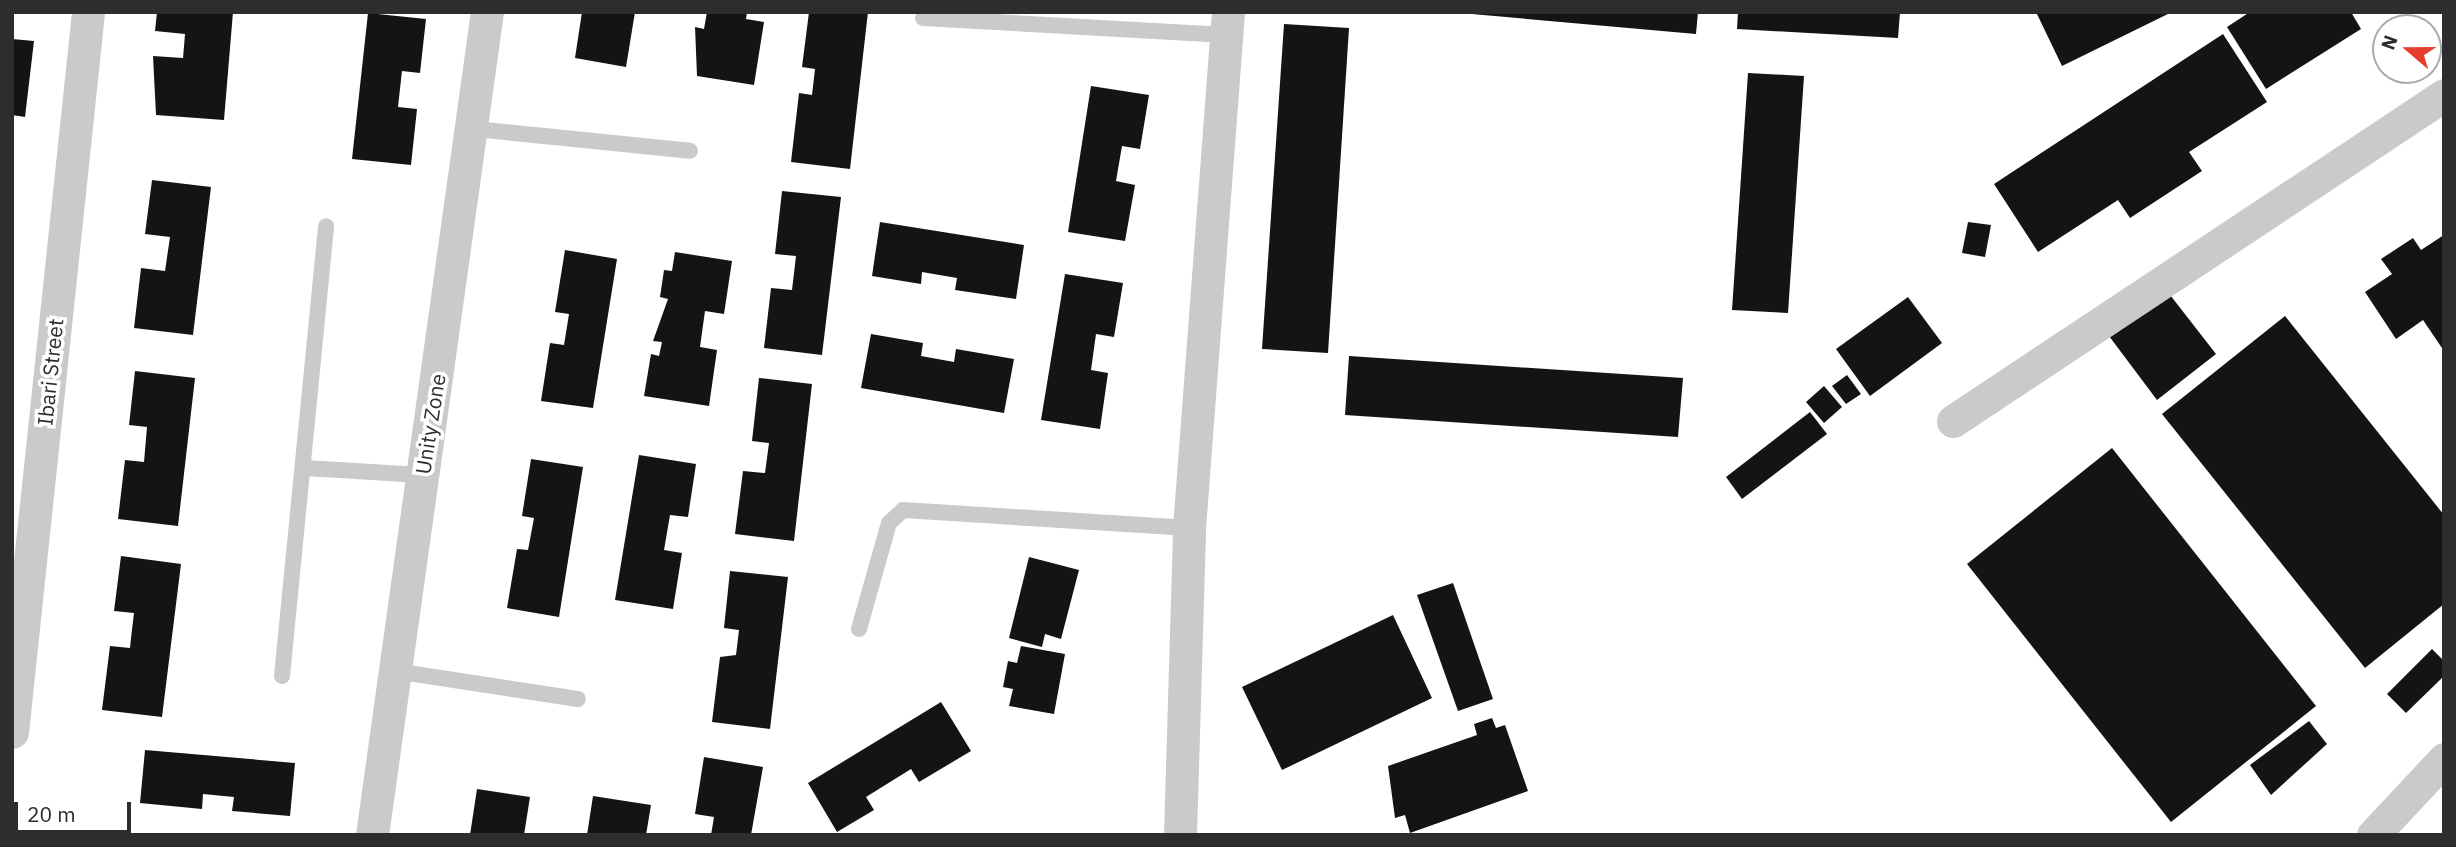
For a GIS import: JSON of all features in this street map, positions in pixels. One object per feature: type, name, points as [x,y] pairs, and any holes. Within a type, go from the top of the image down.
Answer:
[{"type":"street","name":"Ibari Street","points":[[12,733],[88,12]]},
{"type":"street","name":"Unity Zone","points":[[372,835],[422,475],[475,129],[487,12]]},
{"type":"street","points":[[1180,835],[1189,528],[1227,24]]},
{"type":"street","points":[[1953,421],[2444,95]]},
{"type":"street","points":[[2373,835],[2444,759]]},
{"type":"lane","points":[[923,18],[1227,24]]},
{"type":"lane","points":[[475,129],[690,151]]},
{"type":"lane","points":[[282,676],[305,468],[326,226]]},
{"type":"lane","points":[[305,468],[422,475]]},
{"type":"lane","points":[[859,629],[889,523],[903,510],[1189,528]]},
{"type":"lane","points":[[395,671],[578,699]]},
{"type":"building","points":[[157,12],[233,12],[224,120],[156,115],[153,56],[183,58],[185,34],[155,31]]},
{"type":"building","points":[[582,12],[635,12],[626,67],[575,58]]},
{"type":"building","points":[[707,12],[747,12],[746,19],[764,22],[754,85],[697,76],[695,27],[704,29]]},
{"type":"building","points":[[809,12],[868,12],[850,169],[791,162],[799,93],[812,95],[815,69],[802,67]]},
{"type":"building","points":[[1449,12],[1698,12],[1696,34]]},
{"type":"building","points":[[1738,12],[1900,12],[1898,38],[1737,29]]},
{"type":"building","points":[[2036,12],[2172,12],[2062,66]]},
{"type":"building","points":[[2250,12],[2351,12],[2361,29],[2266,89],[2227,27]]},
{"type":"building","points":[[368,13],[426,19],[420,73],[402,71],[398,107],[417,109],[411,165],[352,159]]},
{"type":"building","points":[[1284,24],[1349,28],[1328,353],[1262,349]]},
{"type":"building","points":[[2223,34],[2267,102],[2189,152],[2202,171],[2130,218],[2118,200],[2038,252],[1994,184]]},
{"type":"building","points":[[12,39],[34,41],[25,117],[12,115]]},
{"type":"building","points":[[1748,73],[1804,76],[1788,313],[1732,310]]},
{"type":"building","points":[[1091,86],[1149,95],[1140,149],[1122,146],[1116,181],[1135,185],[1125,241],[1068,232]]},
{"type":"building","points":[[152,180],[211,187],[193,335],[134,328],[141,268],[165,271],[170,237],[145,234]]},
{"type":"building","points":[[782,191],[841,197],[822,355],[764,348],[771,288],[792,290],[796,256],[775,254]]},
{"type":"building","points":[[880,222],[1024,245],[1016,299],[955,290],[957,278],[922,272],[921,284],[872,276]]},
{"type":"building","points":[[1968,222],[1991,225],[1985,257],[1962,253]]},
{"type":"building","points":[[2444,235],[2444,351],[2423,320],[2396,339],[2365,292],[2392,274],[2381,259],[2413,238],[2421,250]]},
{"type":"building","points":[[565,250],[617,259],[593,408],[541,401],[550,343],[564,345],[569,314],[555,312]]},
{"type":"building","points":[[675,252],[732,261],[724,314],[705,311],[700,347],[717,350],[709,406],[644,396],[651,354],[659,356],[662,342],[653,341],[668,299],[660,297],[664,270],[672,271]]},
{"type":"building","points":[[1065,274],[1123,283],[1114,337],[1096,334],[1091,370],[1108,373],[1100,429],[1041,420]]},
{"type":"building","points":[[2167,291],[2216,354],[2157,400],[2109,336]]},
{"type":"building","points":[[1908,297],[1942,343],[1870,396],[1836,349]]},
{"type":"building","points":[[2285,316],[2444,515],[2444,604],[2365,668],[2162,414]]},
{"type":"building","points":[[871,334],[923,343],[921,356],[954,362],[956,349],[1014,359],[1004,413],[861,388]]},
{"type":"building","points":[[1349,356],[1683,378],[1678,437],[1345,415]]},
{"type":"building","points":[[135,371],[195,378],[178,526],[118,519],[125,460],[144,462],[147,427],[129,425]]},
{"type":"building","points":[[1847,375],[1861,394],[1846,404],[1832,386]]},
{"type":"building","points":[[759,378],[812,384],[794,541],[735,534],[743,471],[765,473],[769,443],[752,441]]},
{"type":"building","points":[[1824,386],[1842,407],[1824,423],[1806,402]]},
{"type":"building","points":[[1810,412],[1827,434],[1742,499],[1726,477]]},
{"type":"building","points":[[2112,448],[2316,706],[2171,822],[1967,564]]},
{"type":"building","points":[[639,455],[696,464],[688,517],[670,515],[664,550],[682,553],[673,609],[615,600]]},
{"type":"building","points":[[531,459],[583,467],[559,617],[507,608],[517,549],[528,550],[534,518],[522,516]]},
{"type":"building","points":[[121,556],[181,564],[162,717],[102,710],[110,646],[130,648],[134,613],[114,611]]},
{"type":"building","points":[[1029,557],[1079,570],[1061,639],[1045,634],[1042,647],[1009,638]]},
{"type":"building","points":[[730,571],[788,577],[770,729],[712,722],[720,657],[736,655],[739,630],[724,628]]},
{"type":"building","points":[[1453,583],[1493,699],[1458,711],[1417,595]]},
{"type":"building","points":[[1393,615],[1432,698],[1282,770],[1242,687]]},
{"type":"building","points":[[1021,646],[1065,654],[1054,714],[1009,706],[1013,689],[1003,687],[1008,661],[1017,663]]},
{"type":"building","points":[[2432,649],[2444,661],[2444,676],[2406,713],[2387,694]]},
{"type":"building","points":[[941,702],[971,751],[919,782],[911,769],[866,797],[874,810],[837,832],[808,783]]},
{"type":"building","points":[[1492,718],[1496,728],[1505,725],[1528,791],[1410,833],[1405,815],[1395,818],[1388,766],[1477,735],[1474,724]]},
{"type":"building","points":[[2309,721],[2327,744],[2271,795],[2250,765]]},
{"type":"building","points":[[145,750],[295,763],[290,816],[232,811],[234,797],[203,794],[202,809],[140,803]]},
{"type":"building","points":[[704,757],[763,767],[751,835],[711,835],[714,817],[695,814]]},
{"type":"building","points":[[477,789],[530,797],[524,835],[470,835]]},
{"type":"building","points":[[593,796],[651,805],[646,835],[587,835]]}]
